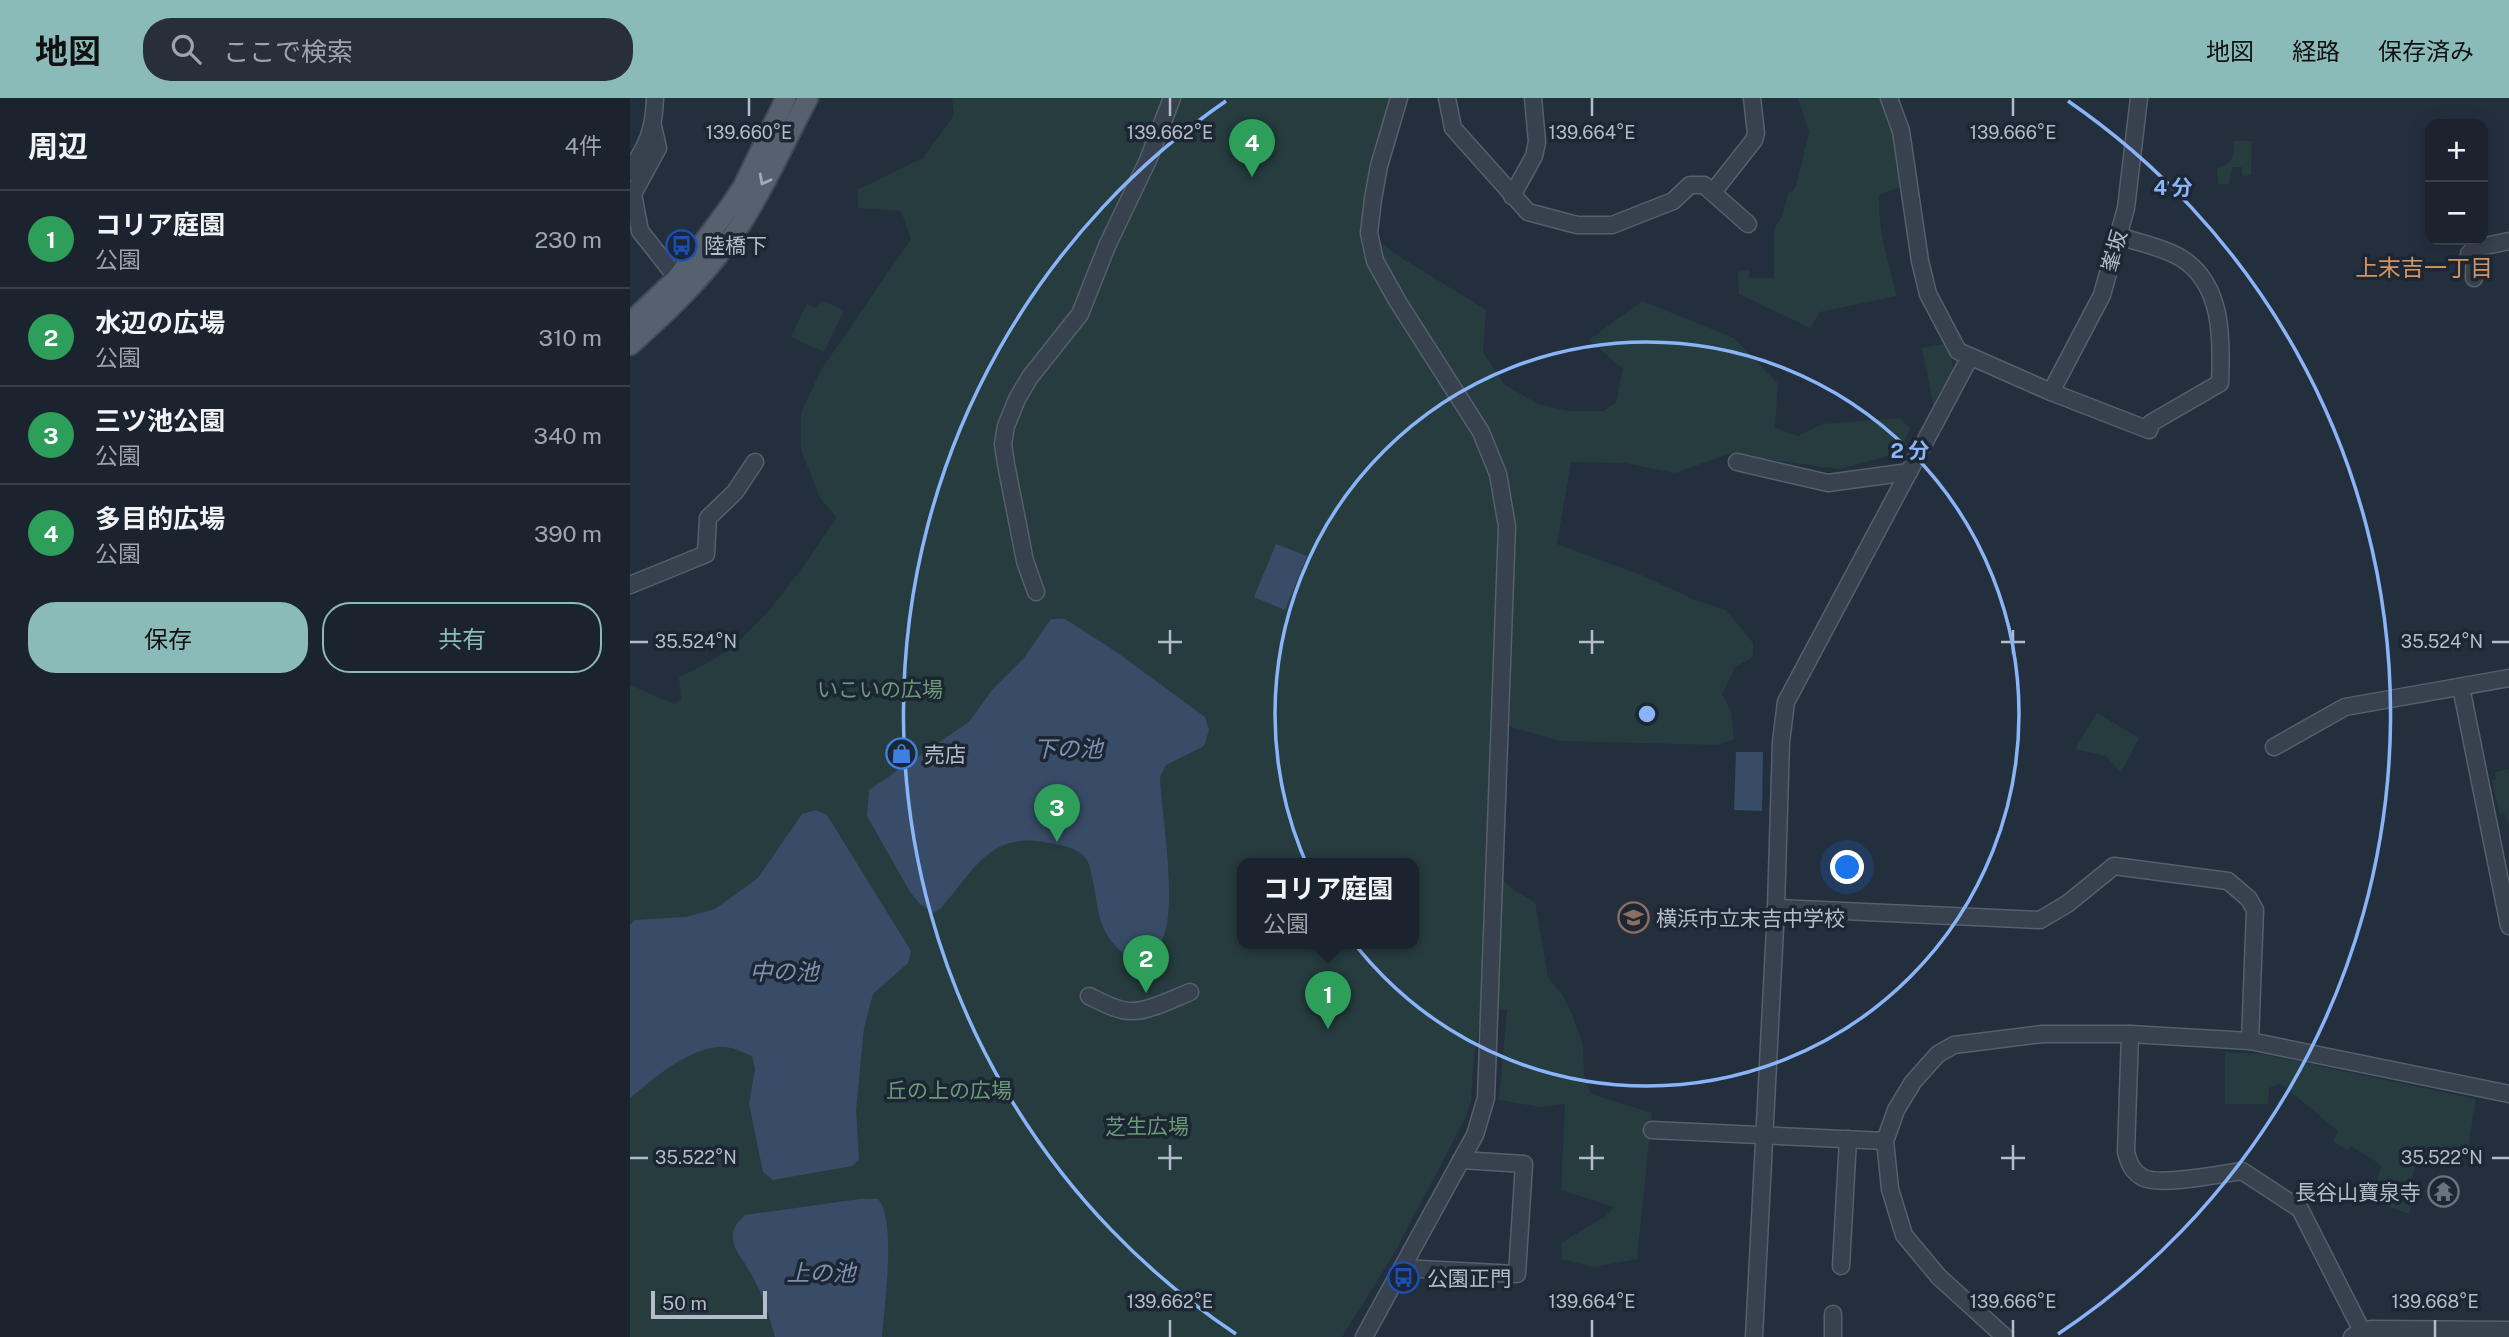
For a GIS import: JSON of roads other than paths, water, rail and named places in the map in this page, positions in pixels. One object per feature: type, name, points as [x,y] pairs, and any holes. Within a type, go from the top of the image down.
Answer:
[{"type":"main road","points":[[630,323],[677,278],[743,187],[786,98]]},
{"type":"main road","points":[[630,345],[703,275],[742,221],[808,98]]},
{"type":"street","points":[[630,172],[649,141],[655,98]]},
{"type":"street","points":[[1036,592],[1026,561],[1006,464],[1003,444],[1006,426],[1030,377],[1080,314],[1107,246],[1148,160],[1172,98]]},
{"type":"street","points":[[1364,1337],[1475,1135],[1486,1098],[1507,526],[1498,474],[1481,432],[1375,261],[1369,233],[1373,199],[1379,166],[1399,98]]},
{"type":"street","points":[[1447,98],[1453,128],[1528,212],[1577,225],[1612,225],[1674,201],[1689,185],[1704,185],[1748,224]]},
{"type":"street","points":[[1512,196],[1534,156],[1537,142],[1532,98]]},
{"type":"street","points":[[1713,192],[1754,140],[1756,133],[1752,98]]},
{"type":"street","points":[[1889,98],[1901,131],[1920,261],[1928,294],[1958,351],[2050,392],[2149,430],[2151,423],[2220,383],[2222,339],[2219,320],[2205,283],[2195,269],[2179,257],[2119,236]]},
{"type":"street","name":"峯坂","points":[[2050,392],[2102,295],[2126,208],[2139,98]]},
{"type":"street","points":[[653,126],[658,148],[633,194],[640,231],[677,278]]},
{"type":"street","points":[[2474,278],[2472,251],[2509,241]]},
{"type":"street","points":[[1754,1337],[1776,908],[1781,742],[1786,702],[1970,357]]},
{"type":"street","points":[[630,585],[706,554],[708,518],[735,492],[755,462]]},
{"type":"street","points":[[1737,462],[1828,483],[1909,472]]},
{"type":"street","points":[[2274,747],[2345,707],[2509,678]]},
{"type":"street","points":[[2461,688],[2509,926]]},
{"type":"street","points":[[1776,908],[2040,920],[2067,904],[2113,866],[2228,881],[2249,899],[2255,911],[2250,1041]]},
{"type":"street","points":[[1089,996],[1132,1012],[1159,1005],[1190,992]]},
{"type":"street","points":[[2005,1337],[1939,1277],[1904,1235],[1890,1189],[1885,1142],[1896,1110],[1913,1082],[1938,1054],[1954,1045],[2042,1034],[2130,1034],[2250,1041],[2509,1094]]},
{"type":"street","points":[[2130,1034],[2126,1152],[2130,1166],[2145,1179],[2169,1181],[2242,1171],[2300,1209],[2357,1334],[2509,1330]]},
{"type":"street","points":[[1652,1130],[1885,1142]]},
{"type":"street","points":[[1841,1266],[1848,1139]]},
{"type":"street","points":[[1402,1268],[1517,1275],[1524,1164],[1461,1160]]},
{"type":"street","points":[[1833,1314],[1833,1337]]},
{"type":"water","points":[[1276,544],[1307,556],[1285,610],[1254,597]]},
{"type":"water","name":"下の池","points":[[1051,619],[1065,619],[1115,651],[1205,717],[1209,730],[1204,746],[1166,765],[1160,777],[1168,863],[1169,910],[1166,929],[1160,943],[1154,950],[1145,953],[1127,957],[1106,934],[1088,863],[1077,851],[1033,841],[1015,842],[1001,847],[976,865],[934,913],[920,904],[910,892],[867,816],[869,790],[969,722],[992,690],[1024,658]]},
{"type":"water","points":[[1736,752],[1763,752],[1762,811],[1734,810]]},
{"type":"water","name":"中の池","points":[[816,810],[827,815],[911,951],[908,963],[873,994],[864,1028],[856,1110],[859,1160],[852,1166],[773,1180],[763,1172],[749,1104],[755,1069],[752,1056],[731,1048],[704,1050],[677,1063],[630,1098],[630,925],[635,920],[686,917],[715,909],[758,878],[802,814]]},
{"type":"water","name":"上の池","points":[[860,1199],[878,1199],[887,1225],[888,1265],[882,1337],[775,1337],[761,1293],[735,1247],[733,1232],[736,1226],[745,1215]]},
{"type":"place","name":"多目的広場","points":[[1252,177]]},
{"type":"place","name":"陸橋下","points":[[681,245]]},
{"type":"place","name":"売店","points":[[901,754]]},
{"type":"place","name":"三ツ池公園","points":[[1057,842]]},
{"type":"place","name":"横浜市立末吉中学校","points":[[1633,918]]},
{"type":"place","name":"水辺の広場","points":[[1146,993]]},
{"type":"place","name":"コリア庭園","points":[[1328,1029]]},
{"type":"place","name":"長谷山寶泉寺","points":[[2444,1192]]},
{"type":"place","name":"公園正門","points":[[1404,1278]]},
{"type":"district","name":"上末吉一丁目","points":[[2424,267]]},
{"type":"park label","name":"いこいの広場","points":[[880,689]]},
{"type":"park label","name":"丘の上の広場","points":[[949,1090]]},
{"type":"park label","name":"芝生広場","points":[[1147,1126]]}]
